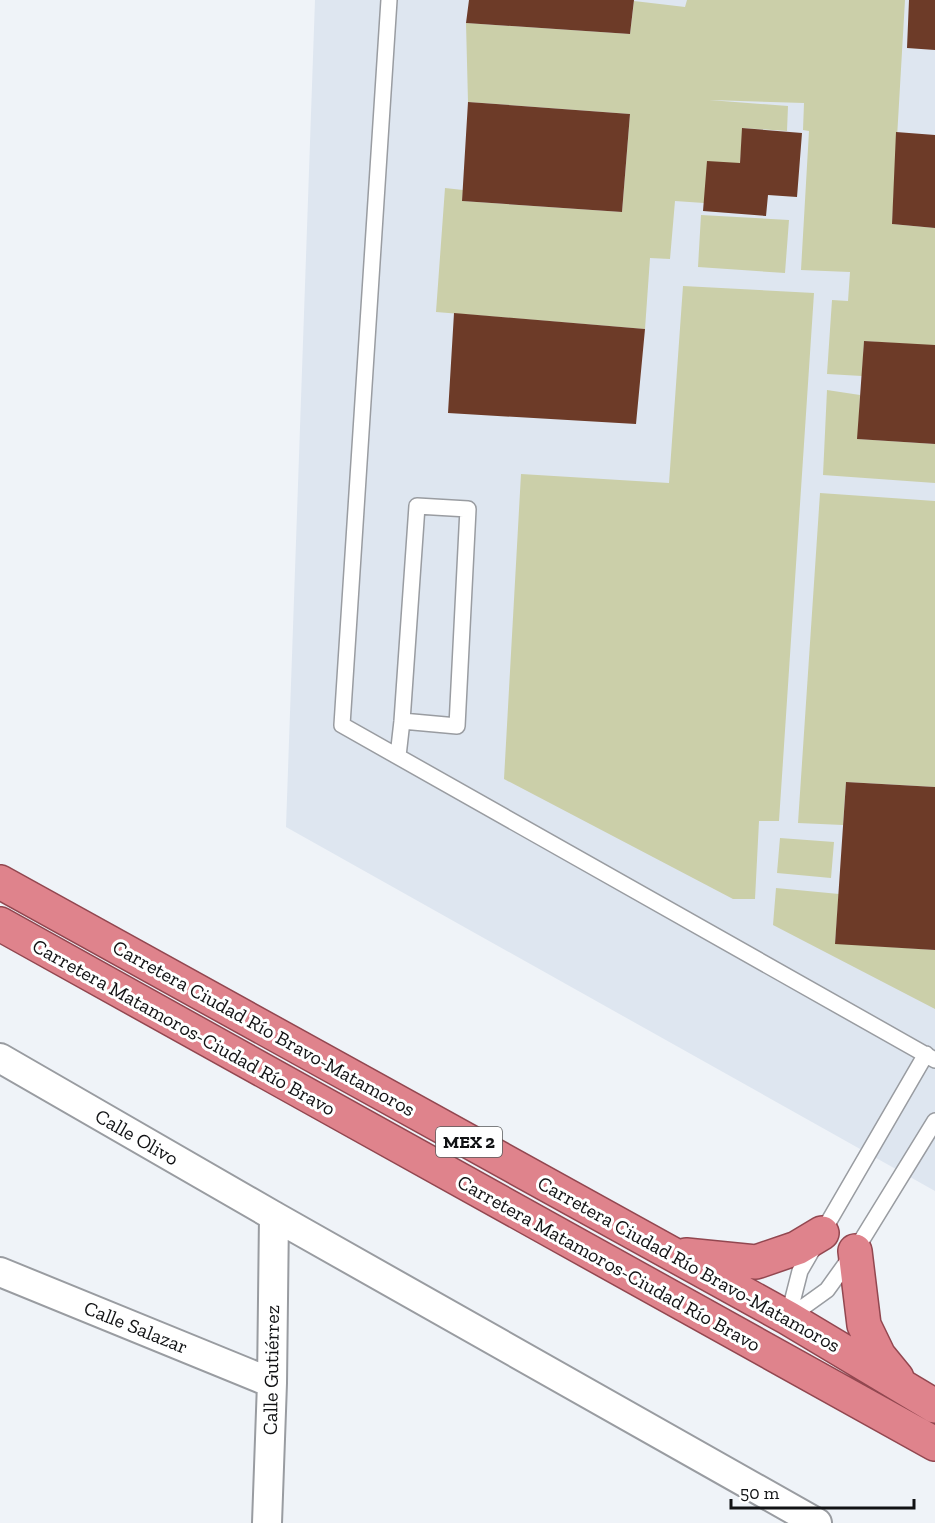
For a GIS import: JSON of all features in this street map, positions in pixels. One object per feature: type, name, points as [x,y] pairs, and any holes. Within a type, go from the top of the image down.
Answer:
[{"type":"highway","name":"Carretera Ciudad Río Bravo-Matamoros","points":[[0,882],[788,1318],[935,1406]]},
{"type":"highway","name":"Carretera Matamoros-Ciudad Río Bravo","points":[[0,924],[486,1196],[935,1443]]},
{"type":"highway","points":[[486,1196],[702,1294],[753,1313],[788,1318],[816,1350],[893,1403],[935,1428]]},
{"type":"highway","points":[[670,1253],[756,1262],[797,1248],[822,1233]]},
{"type":"highway","points":[[855,1251],[864,1325],[879,1356],[905,1389]]},
{"type":"street","name":"Calle Olivo","points":[[0,1058],[817,1523]]},
{"type":"street","name":"Calle Gutiérrez","points":[[267,1523],[272,1383],[274,1216]]},
{"type":"street","name":"Calle Salazar","points":[[0,1272],[272,1383]]},
{"type":"lane","points":[[389,0],[342,725],[930,1057],[800,1271],[788,1318]]},
{"type":"lane","points":[[398,756],[417,507],[468,509],[457,726],[402,721]]},
{"type":"lane","points":[[788,1318],[827,1290],[855,1251],[935,1121]]},
{"type":"shaded area","points":[[315,0],[935,0],[935,1191],[286,827]]},
{"type":"green space","points":[[687,0],[905,0],[892,224],[935,228],[935,346],[864,341],[862,376],[827,374],[832,300],[848,301],[850,272],[801,270],[809,131],[803,130],[804,103],[709,100],[788,106],[787,131],[743,128],[740,163],[704,203],[675,201],[670,259],[650,258],[645,329],[436,312],[445,188],[463,190],[462,201],[622,212],[630,114],[468,102],[466,23],[630,34],[634,1],[685,7]]},
{"type":"green space","points":[[701,215],[789,220],[785,273],[698,267]]},
{"type":"green space","points":[[683,286],[814,293],[779,821],[759,821],[755,899],[733,899],[504,779],[521,474],[669,483]]},
{"type":"green space","points":[[827,390],[860,395],[858,439],[935,444],[935,483],[823,475]]},
{"type":"green space","points":[[820,493],[935,501],[935,787],[846,782],[843,825],[798,823]]},
{"type":"green space","points":[[780,838],[834,842],[831,878],[777,873]]},
{"type":"green space","points":[[776,888],[839,894],[835,943],[935,950],[935,1009],[773,925]]},
{"type":"building","points":[[469,0],[634,0],[630,34],[466,23]]},
{"type":"building","points":[[909,0],[935,0],[935,50],[907,48]]},
{"type":"building","points":[[468,102],[630,114],[622,212],[462,201]]},
{"type":"building","points":[[742,128],[802,133],[797,197],[768,195],[766,216],[703,211],[707,161],[740,163]]},
{"type":"building","points":[[896,132],[935,135],[935,228],[892,224]]},
{"type":"building","points":[[454,313],[645,329],[636,424],[448,413]]},
{"type":"building","points":[[864,341],[935,345],[935,444],[857,439]]},
{"type":"building","points":[[846,782],[935,787],[935,950],[835,944]]}]
